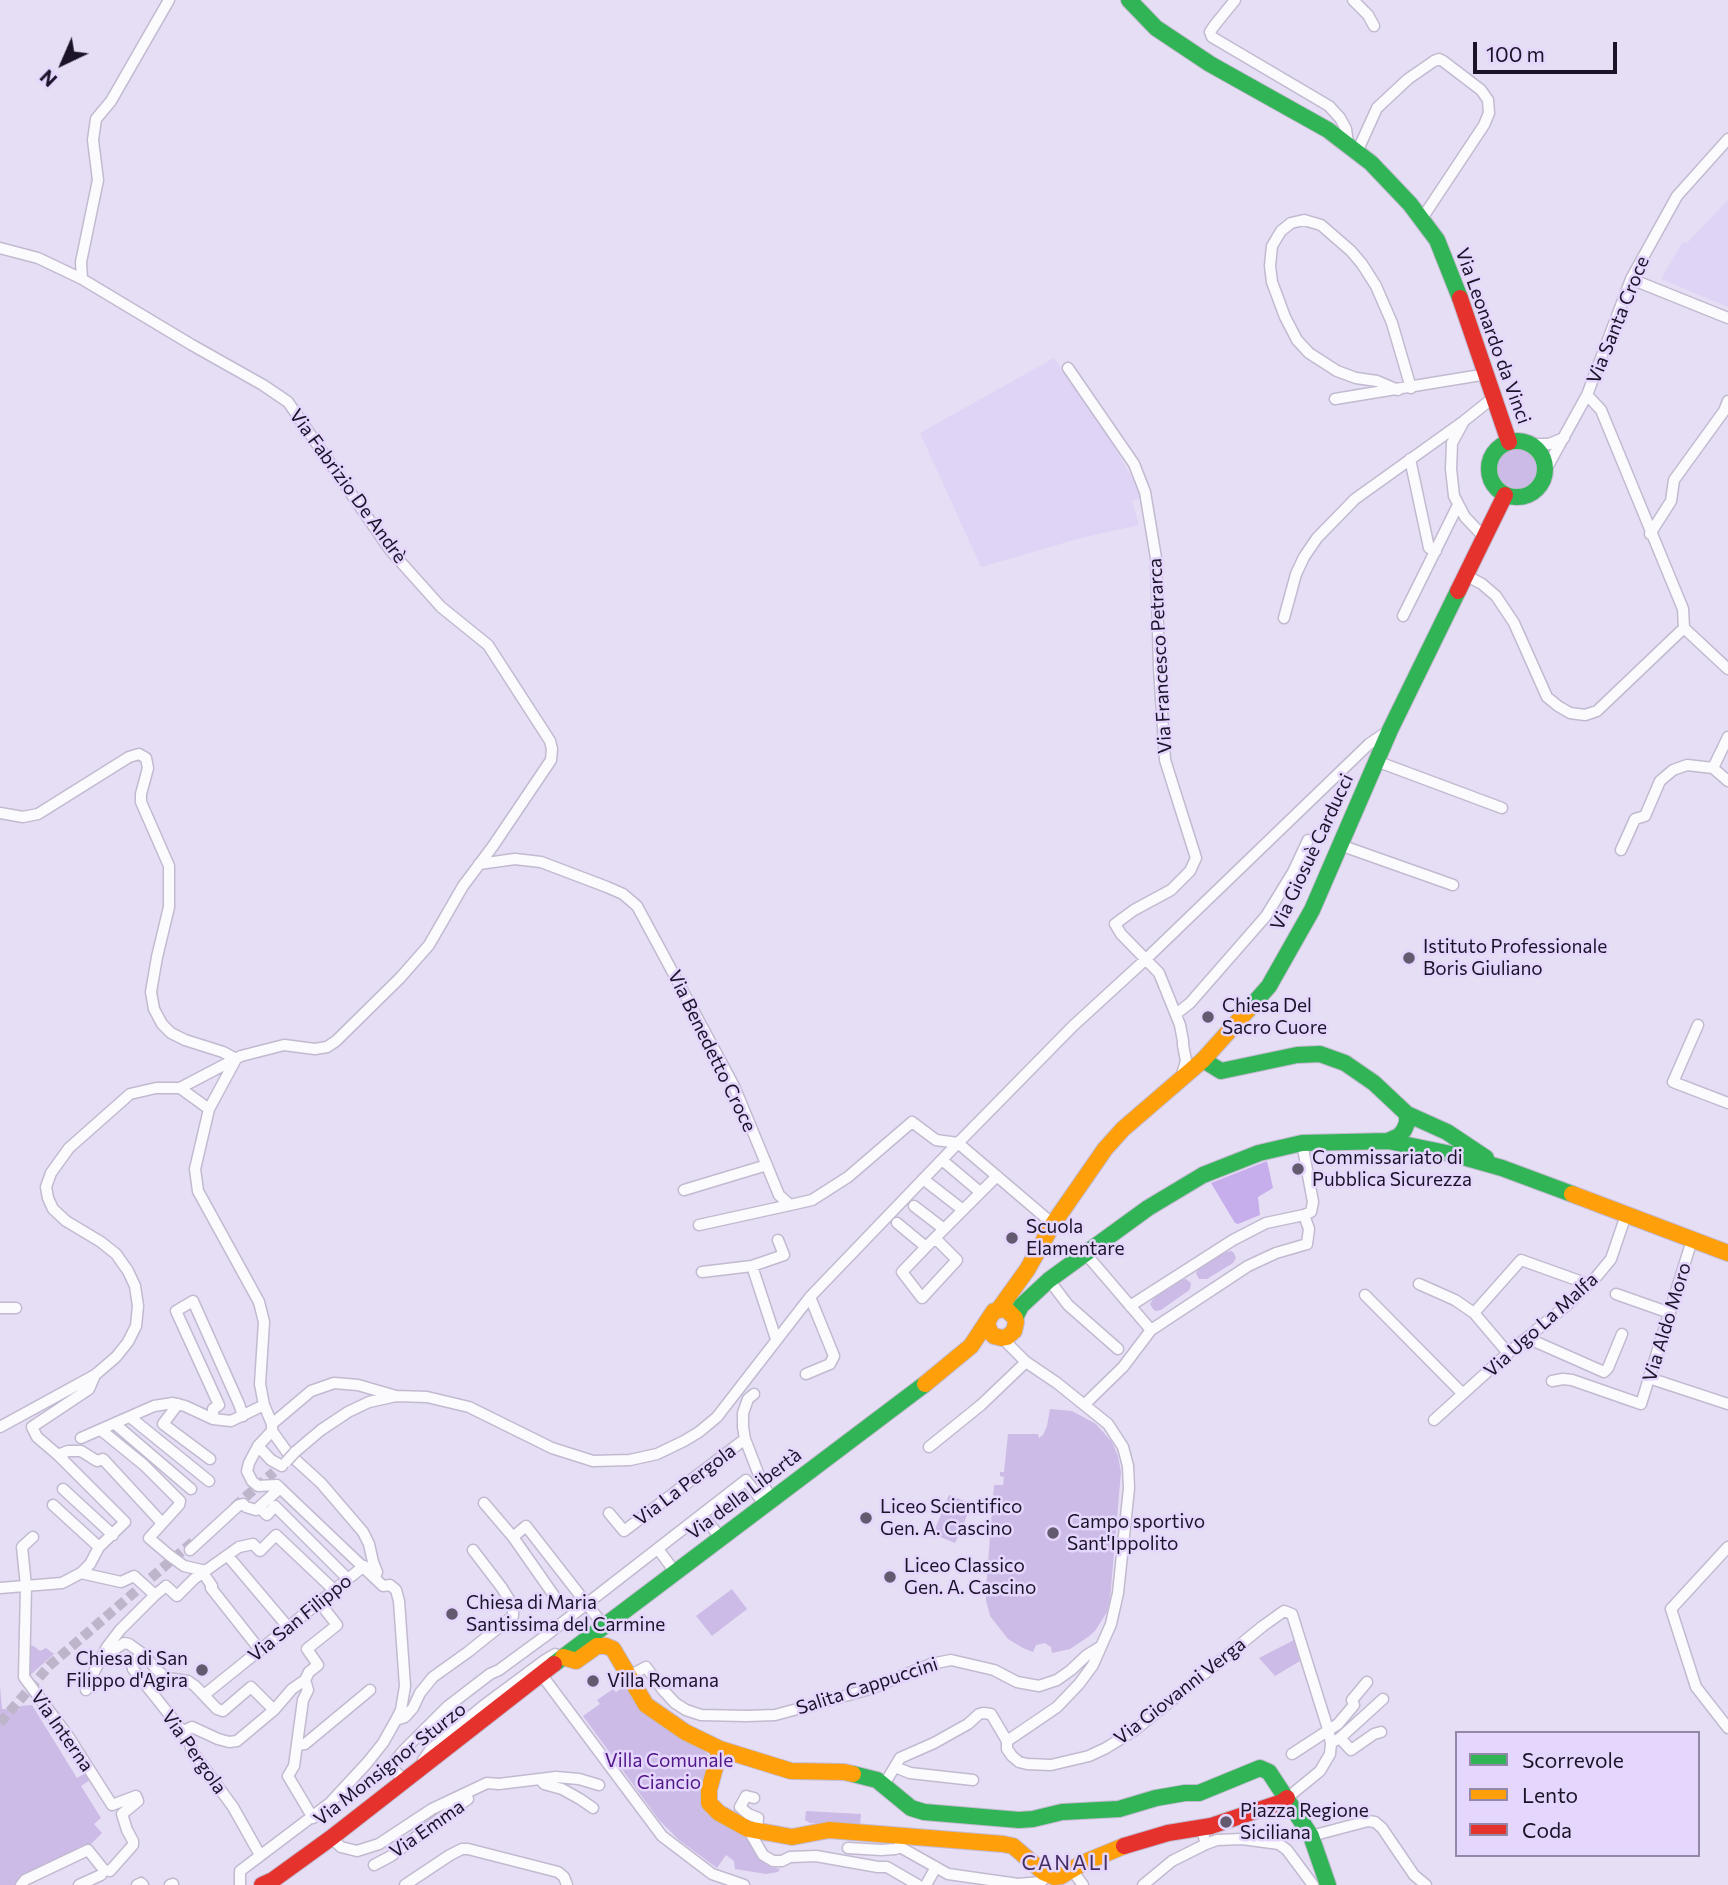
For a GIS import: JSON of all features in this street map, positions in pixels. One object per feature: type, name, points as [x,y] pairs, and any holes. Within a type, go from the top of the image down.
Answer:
[{"type":"main road","name":"Via Leonardo da Vinci","points":[[1129,0],[1157,28],[1210,64],[1328,130],[1353,148],[1396,190],[1437,240],[1465,311],[1509,442]]},
{"type":"main road","points":[[1509,442],[1530,444],[1542,455],[1545,471],[1540,486],[1524,497],[1505,495],[1491,481],[1489,462],[1493,453],[1509,442]]},
{"type":"main road","points":[[1465,575],[1505,495]]},
{"type":"main road","name":"Via Giosuè Carducci","points":[[1002,1329],[1008,1311],[999,1309],[1105,1149],[1123,1129],[1203,1060],[1269,986],[1312,910],[1390,730],[1465,575]]},
{"type":"main road","points":[[1181,1081],[1297,1055],[1320,1054],[1345,1063],[1374,1083],[1407,1114],[1447,1132],[1462,1150],[1502,1168],[1728,1253]]},
{"type":"main road","points":[[1203,1060],[1221,1071]]},
{"type":"main road","points":[[1388,1141],[1405,1130],[1407,1114]]},
{"type":"main road","name":"Via della Libertà","points":[[541,1674],[559,1657],[904,1401],[971,1346],[1002,1329],[1049,1279],[1148,1208],[1203,1175],[1259,1153],[1302,1143],[1388,1141],[1462,1150]]},
{"type":"main road","points":[[559,1657],[576,1661],[597,1647],[606,1646],[613,1649],[618,1656],[642,1700],[685,1732],[720,1749],[791,1771],[844,1772],[877,1780],[911,1808],[924,1812],[1019,1820],[1062,1812],[1119,1809],[1156,1798],[1199,1793],[1260,1768],[1269,1772],[1311,1836],[1328,1885]]},
{"type":"main road","name":"Via Monsignor Sturzo","points":[[262,1885],[331,1838],[541,1674]]},
{"type":"main road","points":[[720,1749],[709,1790],[709,1803],[719,1813],[752,1830],[792,1837],[829,1830],[888,1836],[900,1841],[1003,1844],[1013,1846],[1048,1875],[1061,1876],[1121,1847],[1173,1832],[1217,1824],[1287,1798]]},
{"type":"street","points":[[82,279],[81,262],[98,180],[93,140],[96,119],[111,101],[169,0]]},
{"type":"street","points":[[1236,0],[1210,32],[1212,37],[1329,106],[1340,118],[1353,148]]},
{"type":"street","points":[[1353,0],[1368,15],[1374,26]]},
{"type":"street","points":[[1353,148],[1377,108],[1408,79],[1434,61],[1443,61],[1481,90],[1488,100],[1489,113],[1484,125],[1421,220]]},
{"type":"street","name":"Via Santa Croce","points":[[1545,471],[1587,396],[1631,279],[1677,196],[1728,139]]},
{"type":"street","points":[[1398,390],[1377,381],[1356,378],[1337,371],[1309,353],[1297,340],[1272,282],[1270,266],[1272,246],[1281,231],[1291,223],[1304,220],[1321,225],[1362,264],[1376,286],[1392,323],[1411,388]]},
{"type":"street","name":"Via Fabrizio De Andrè","points":[[0,248],[38,258],[82,279],[288,402],[390,550],[441,607],[488,646],[550,741],[552,749],[551,760],[479,864]]},
{"type":"street","points":[[1631,279],[1728,318]]},
{"type":"street","name":"Via Francesco Petrarca","points":[[1068,368],[1135,464],[1145,492],[1156,558],[1165,760],[1196,858],[1190,871],[1171,890],[1134,909],[1115,924],[1158,973],[1183,1041],[1203,1060]]},
{"type":"street","points":[[1335,399],[1487,374]]},
{"type":"street","points":[[1587,396],[1601,410],[1682,609],[1684,628],[1728,669]]},
{"type":"street","points":[[1284,618],[1300,565],[1317,538],[1355,499],[1494,397]]},
{"type":"street","points":[[1650,534],[1671,501],[1674,480],[1724,411],[1728,401]]},
{"type":"street","points":[[1464,421],[1452,443],[1454,496],[1465,517],[1484,537]]},
{"type":"street","points":[[1530,444],[1549,444],[1564,438]]},
{"type":"street","points":[[1410,459],[1429,548],[1436,551]]},
{"type":"street","points":[[1403,616],[1458,505]]},
{"type":"street","points":[[1465,575],[1496,596],[1514,623],[1546,697],[1570,713],[1585,715],[1597,711],[1684,628]]},
{"type":"street","points":[[240,1885],[240,1871],[313,1818],[367,1763],[383,1743],[401,1710],[405,1686],[396,1590],[390,1585],[383,1586],[277,1485],[258,1486],[251,1481],[247,1471],[249,1463],[272,1428],[310,1391],[334,1383],[358,1385],[396,1396],[427,1397],[470,1407],[552,1448],[593,1461],[630,1460],[657,1454],[684,1441],[717,1417],[810,1297],[1073,1026],[1369,744],[1390,730]]},
{"type":"street","points":[[1713,768],[1728,737]]},
{"type":"street","points":[[0,813],[23,817],[38,814],[129,757],[139,754],[146,758],[148,768],[141,802],[169,866],[169,907],[151,992],[154,1009],[162,1024],[171,1032],[236,1059]]},
{"type":"street","points":[[1376,761],[1502,808]]},
{"type":"street","points":[[1621,850],[1635,819],[1645,816],[1660,781],[1673,770],[1687,765],[1713,768],[1728,781]]},
{"type":"street","points":[[1175,1014],[1190,1003],[1266,916],[1293,872],[1308,840]]},
{"type":"street","points":[[1340,845],[1453,885]]},
{"type":"street","name":"Via Benedetto Croce","points":[[479,864],[515,859],[541,862],[615,890],[637,906],[734,1086],[779,1195],[790,1205]]},
{"type":"street","points":[[0,1427],[95,1375],[116,1357],[136,1326],[138,1306],[135,1286],[128,1271],[116,1254],[66,1221],[53,1209],[48,1198],[46,1187],[51,1173],[69,1148],[130,1094],[156,1088],[180,1088],[236,1059],[265,1049],[284,1045],[314,1049],[327,1047],[336,1041],[400,978],[429,945],[479,864]]},
{"type":"street","points":[[1698,1025],[1673,1082],[1728,1103]]},
{"type":"street","points":[[1181,1081],[1186,1061],[1183,1041]]},
{"type":"street","points":[[236,1059],[209,1108],[195,1168],[198,1191],[259,1303],[264,1322],[260,1384],[272,1428],[287,1452],[321,1483],[363,1532],[377,1572],[375,1577]]},
{"type":"street","points":[[180,1088],[209,1108]]},
{"type":"street","points":[[699,1225],[812,1200],[848,1177],[912,1122],[936,1140],[958,1143],[1053,1224]]},
{"type":"street","points":[[1130,1306],[1233,1240],[1266,1223],[1311,1212],[1314,1202],[1302,1143]]},
{"type":"street","points":[[942,1160],[980,1192]]},
{"type":"street","points":[[684,1190],[767,1165]]},
{"type":"street","points":[[935,1238],[957,1260],[922,1298],[902,1272],[926,1247],[997,1175]]},
{"type":"street","points":[[923,1179],[963,1210]]},
{"type":"street","points":[[914,1206],[944,1229]]},
{"type":"street","points":[[1084,1405],[1122,1367],[1151,1330],[1248,1266],[1276,1253],[1307,1244],[1309,1229],[1304,1215]]},
{"type":"street","name":"Via Ugo La Malfa","points":[[1434,1420],[1588,1284],[1611,1259],[1626,1215]]},
{"type":"street","points":[[897,1223],[926,1247]]},
{"type":"street","points":[[702,1272],[752,1266],[784,1255],[778,1240]]},
{"type":"street","name":"Via Aldo Moro","points":[[1572,1380],[1641,1404],[1692,1240]]},
{"type":"street","points":[[1085,1253],[1151,1330]]},
{"type":"street","points":[[1474,1313],[1521,1260],[1588,1284]]},
{"type":"street","points":[[752,1266],[776,1339]]},
{"type":"street","points":[[1049,1279],[1068,1306],[1118,1349]]},
{"type":"street","points":[[1419,1284],[1455,1300],[1474,1313],[1508,1353]]},
{"type":"street","points":[[1616,1294],[1670,1313]]},
{"type":"street","points":[[1365,1295],[1463,1394]]},
{"type":"street","points":[[806,1374],[830,1364],[834,1356],[810,1297]]},
{"type":"street","points":[[213,1419],[213,1409],[219,1405],[176,1311],[193,1301],[243,1416]]},
{"type":"street","points":[[0,1308],[16,1308]]},
{"type":"street","name":"Salita Cappuccini","points":[[629,1676],[646,1667],[663,1690],[686,1710],[701,1714],[775,1715],[870,1689],[931,1664],[951,1660],[994,1670],[1017,1682],[1039,1686],[1057,1680],[1100,1647],[1111,1624],[1118,1593],[1129,1488],[1128,1466],[1123,1447],[1108,1424],[1024,1360],[1002,1329]]},
{"type":"street","points":[[1527,1338],[1604,1372],[1622,1334]]},
{"type":"street","points":[[929,1447],[981,1405],[1024,1360]]},
{"type":"street","points":[[1552,1381],[1572,1380],[1579,1362]]},
{"type":"street","points":[[0,1588],[62,1583],[81,1573],[90,1564],[99,1547],[125,1522],[37,1437],[32,1427],[89,1388],[95,1375]]},
{"type":"street","points":[[1649,1378],[1728,1404]]},
{"type":"street","points":[[358,1385],[369,1402]]},
{"type":"street","points":[[746,1439],[743,1413],[748,1399],[754,1394]]},
{"type":"street","points":[[258,1446],[281,1467],[295,1452],[335,1420],[369,1402],[396,1396]]},
{"type":"street","points":[[81,1438],[154,1406],[178,1404],[213,1419],[231,1421],[264,1405]]},
{"type":"street","points":[[178,1404],[163,1424],[210,1459]]},
{"type":"street","points":[[130,1417],[209,1481]]},
{"type":"street","points":[[115,1424],[191,1489]]},
{"type":"street","points":[[101,1430],[144,1465],[180,1501],[149,1538],[184,1566],[204,1572],[211,1588],[260,1650]]},
{"type":"street","name":"Via La Pergola","points":[[609,1513],[624,1531],[746,1439],[769,1502]]},
{"type":"street","points":[[58,1455],[68,1451],[81,1451],[97,1461],[103,1459],[162,1524]]},
{"type":"street","points":[[544,1637],[559,1657],[545,1660],[472,1714],[431,1749],[410,1776],[393,1769],[394,1762],[404,1750],[447,1707],[544,1637],[585,1602],[608,1588],[746,1480],[769,1502]]},
{"type":"street","points":[[190,1550],[239,1505],[243,1504],[252,1510],[260,1508],[280,1488]]},
{"type":"street","points":[[63,1489],[113,1535]]},
{"type":"street","points":[[484,1503],[513,1537],[555,1597]]},
{"type":"street","points":[[53,1505],[99,1547]]},
{"type":"street","points":[[260,1508],[267,1514],[275,1506],[348,1579]]},
{"type":"street","points":[[702,1515],[721,1538]]},
{"type":"street","points":[[513,1537],[526,1526],[604,1626]]},
{"type":"street","points":[[86,1690],[93,1681],[92,1676],[107,1647],[155,1595],[166,1586],[177,1596],[239,1547],[253,1544],[260,1551],[276,1535],[334,1590]]},
{"type":"street","points":[[26,1586],[22,1547],[33,1536]]},
{"type":"street","points":[[1728,1546],[1671,1609],[1696,1687],[1728,1728]]},
{"type":"street","points":[[658,1549],[675,1572]]},
{"type":"street","points":[[396,1720],[405,1717],[413,1708],[426,1684],[513,1616],[513,1606],[498,1581],[473,1550]]},
{"type":"street","points":[[228,1556],[288,1627]]},
{"type":"street","name":"Via San Filippo","points":[[204,1695],[364,1566]]},
{"type":"street","points":[[81,1573],[121,1582],[134,1576],[155,1595]]},
{"type":"street","name":"Via Interna","points":[[26,1586],[24,1677],[68,1737],[112,1805],[136,1796],[138,1801],[122,1814],[133,1845],[105,1873]]},
{"type":"street","points":[[183,1731],[192,1727],[218,1739],[237,1741],[274,1710],[318,1665],[307,1650],[337,1625],[319,1602]]},
{"type":"street","name":"Via Giovanni Verga","points":[[1007,1741],[1007,1748],[1019,1762],[1051,1765],[1089,1756],[1135,1730],[1284,1611],[1292,1614],[1328,1729]]},
{"type":"street","points":[[107,1647],[114,1650],[124,1643],[129,1644],[167,1678],[188,1681],[195,1686],[217,1709],[223,1711],[251,1687],[274,1710]]},
{"type":"street","points":[[881,1784],[888,1778],[900,1758],[934,1743],[968,1724],[979,1714],[991,1714],[1007,1741],[1057,1707],[1087,1675],[1100,1647]]},
{"type":"street","name":"Via Pergola","points":[[143,1654],[132,1664],[133,1669],[183,1731],[192,1751],[233,1807],[260,1855]]},
{"type":"street","points":[[541,1674],[662,1836],[712,1874],[744,1885]]},
{"type":"street","points":[[305,1680],[308,1690],[303,1700],[294,1766],[288,1776],[313,1818]]},
{"type":"street","points":[[1292,1754],[1338,1724],[1354,1705],[1352,1700],[1367,1682]]},
{"type":"street","points":[[297,1745],[304,1744],[370,1690]]},
{"type":"street","points":[[1287,1798],[1320,1771],[1335,1740],[1383,1699]]},
{"type":"street","points":[[1328,1729],[1335,1740],[1351,1750],[1381,1732]]},
{"type":"street","points":[[895,1767],[910,1773],[973,1780]]},
{"type":"street","points":[[331,1838],[341,1847],[358,1851],[379,1844],[432,1809],[487,1783],[555,1777],[579,1779],[599,1785]]},
{"type":"street","points":[[540,1779],[544,1784],[562,1789],[593,1808]]},
{"type":"street","name":"Via Emma","points":[[374,1865],[391,1856],[474,1796],[475,1789]]},
{"type":"street","points":[[754,1798],[746,1796],[740,1807],[758,1818],[752,1830],[763,1855],[769,1860],[777,1862],[790,1857],[816,1856],[887,1867],[918,1885]]},
{"type":"street","points":[[1311,1836],[1368,1821],[1375,1822],[1414,1875],[1426,1885]]},
{"type":"street","points":[[1201,1827],[1206,1844]]},
{"type":"street","points":[[1143,1885],[1172,1861],[1206,1844],[1217,1840],[1242,1839],[1279,1844],[1287,1850],[1313,1885]]},
{"type":"street","points":[[848,1848],[895,1849],[900,1841],[936,1867],[966,1881],[1018,1884],[1041,1882],[1048,1875]]},
{"type":"street","points":[[405,1885],[462,1849],[558,1872],[564,1877],[566,1885]]},
{"type":"street","points":[[21,1885],[25,1880],[88,1850],[105,1873],[79,1885]]},
{"type":"street","points":[[926,1885],[936,1867]]},
{"type":"street","points":[[1072,1870],[1083,1885]]},
{"type":"street","points":[[137,1885],[143,1885]]},
{"type":"shaded area","points":[[1728,200],[1728,307],[1661,279],[1683,241],[1687,243]]},
{"type":"shaded area","points":[[1054,358],[1101,424],[1143,497],[1132,501],[1139,525],[1081,538],[981,567],[920,433]]},
{"type":"shaded area","points":[[1267,1161],[1273,1188],[1258,1197],[1260,1215],[1235,1223],[1211,1183]]},
{"type":"green space","points":[[1516,449],[1531,455],[1537,470],[1531,485],[1516,491],[1501,485],[1495,470],[1501,455]]},
{"type":"green space","points":[[1231,1251],[1236,1258],[1233,1263],[1207,1279],[1199,1279],[1196,1273],[1199,1268]]},
{"type":"green space","points":[[1186,1279],[1191,1283],[1188,1291],[1161,1310],[1153,1309],[1150,1304],[1153,1299],[1180,1280]]},
{"type":"green space","name":"Campo sportivo Sant'Ippolito","points":[[1050,1409],[1072,1411],[1096,1424],[1112,1442],[1121,1472],[1107,1612],[1088,1637],[1070,1649],[1052,1653],[1051,1647],[1045,1643],[1036,1645],[1033,1652],[1008,1639],[990,1616],[986,1600],[994,1485],[1003,1485],[1004,1477],[1000,1476],[1000,1472],[1004,1472],[1008,1434],[1038,1434],[1039,1438],[1047,1426]]},
{"type":"green space","points":[[949,1495],[972,1504],[955,1543],[933,1534]]},
{"type":"green space","points":[[732,1589],[747,1609],[712,1636],[696,1616]]},
{"type":"green space","points":[[1294,1640],[1300,1661],[1275,1676],[1259,1658]]},
{"type":"green space","points":[[28,1644],[40,1651],[46,1648],[54,1654],[28,1677]]},
{"type":"green space","name":"Villa Comunale Ciancio","points":[[628,1683],[707,1753],[711,1762],[702,1793],[745,1835],[761,1861],[780,1869],[778,1872],[766,1874],[735,1869],[734,1861],[726,1855],[717,1868],[679,1840],[659,1820],[583,1716],[600,1704],[597,1700],[613,1689],[616,1692]]},
{"type":"green space","points":[[0,1686],[2,1709],[19,1710],[20,1706],[32,1705],[77,1778],[85,1773],[90,1780],[81,1786],[101,1818],[94,1824],[102,1833],[89,1846],[17,1885],[0,1885]]},
{"type":"green space","points":[[806,1811],[861,1814],[860,1827],[810,1823],[805,1820]]},
{"type":"tunnel","points":[[234,1507],[274,1472]]},
{"type":"tunnel","points":[[0,1723],[49,1666],[195,1540]]},
{"type":"traffic: fast","points":[[1129,0],[1156,28],[1210,64],[1328,130],[1371,163],[1410,204],[1437,240],[1460,298]]},
{"type":"traffic: fast","points":[[1512,441],[1522,441],[1537,449],[1543,458],[1545,469],[1543,480],[1537,489],[1522,497],[1512,497],[1494,485],[1489,474],[1489,464],[1501,446],[1512,441]]},
{"type":"traffic: fast","points":[[1248,1010],[1269,986],[1312,910],[1390,730],[1458,591]]},
{"type":"traffic: fast","points":[[1203,1060],[1221,1071],[1297,1055],[1320,1054],[1345,1063],[1374,1083],[1407,1114],[1447,1132],[1486,1158]]},
{"type":"traffic: fast","points":[[1388,1141],[1399,1136],[1404,1130],[1407,1114]]},
{"type":"traffic: fast","points":[[1015,1318],[1021,1306],[1049,1280],[1148,1208],[1203,1175],[1259,1153],[1302,1143],[1388,1141],[1502,1168],[1572,1194]]},
{"type":"traffic: fast","points":[[554,1664],[925,1384]]},
{"type":"traffic: fast","points":[[853,1774],[877,1780],[911,1808],[924,1812],[1019,1820],[1062,1812],[1119,1809],[1156,1798],[1199,1793],[1260,1768],[1269,1772],[1311,1836],[1328,1885]]},
{"type":"traffic: slow","points":[[999,1309],[1105,1149],[1123,1129],[1203,1060],[1248,1010]]},
{"type":"traffic: slow","points":[[1572,1194],[1728,1253]]},
{"type":"traffic: slow","points":[[925,1384],[971,1346],[994,1311],[1004,1309],[1016,1322],[1014,1331],[1002,1338],[994,1336],[987,1323]]},
{"type":"traffic: slow","points":[[563,1657],[576,1661],[597,1646],[613,1649],[646,1705],[685,1732],[720,1749],[791,1771],[853,1774]]},
{"type":"traffic: slow","points":[[720,1749],[709,1790],[709,1803],[719,1813],[748,1829],[792,1837],[829,1830],[1003,1844],[1013,1846],[1043,1872],[1055,1877],[1124,1846]]},
{"type":"traffic: jam","points":[[1460,298],[1509,442]]},
{"type":"traffic: jam","points":[[1458,591],[1505,495]]},
{"type":"traffic: jam","points":[[262,1885],[331,1838],[554,1664]]},
{"type":"traffic: jam","points":[[1124,1846],[1168,1833],[1211,1826],[1287,1798]]},
{"type":"place","name":"Istituto Professionale Boris Giuliano","points":[[1409,958]]},
{"type":"place","name":"Chiesa Del Sacro Cuore","points":[[1208,1017]]},
{"type":"place","name":"Commissariato di Pubblica Sicurezza","points":[[1298,1169]]},
{"type":"place","name":"Scuola Elamentare","points":[[1012,1238]]},
{"type":"place","name":"Liceo Scientifico Gen. A. Cascino","points":[[866,1518]]},
{"type":"place","name":"Campo sportivo Sant'Ippolito","points":[[1053,1533]]},
{"type":"place","name":"Liceo Classico Gen. A. Cascino","points":[[890,1577]]},
{"type":"place","name":"Chiesa di Maria Santissima del Carmine","points":[[452,1614]]},
{"type":"place","name":"Chiesa di San Filippo d'Agira","points":[[202,1670]]},
{"type":"place","name":"Villa Romana","points":[[593,1681]]},
{"type":"place","name":"Piazza Regione Siciliana","points":[[1226,1822]]},
{"type":"district","name":"CANALI","points":[[1066,1863]]}]
